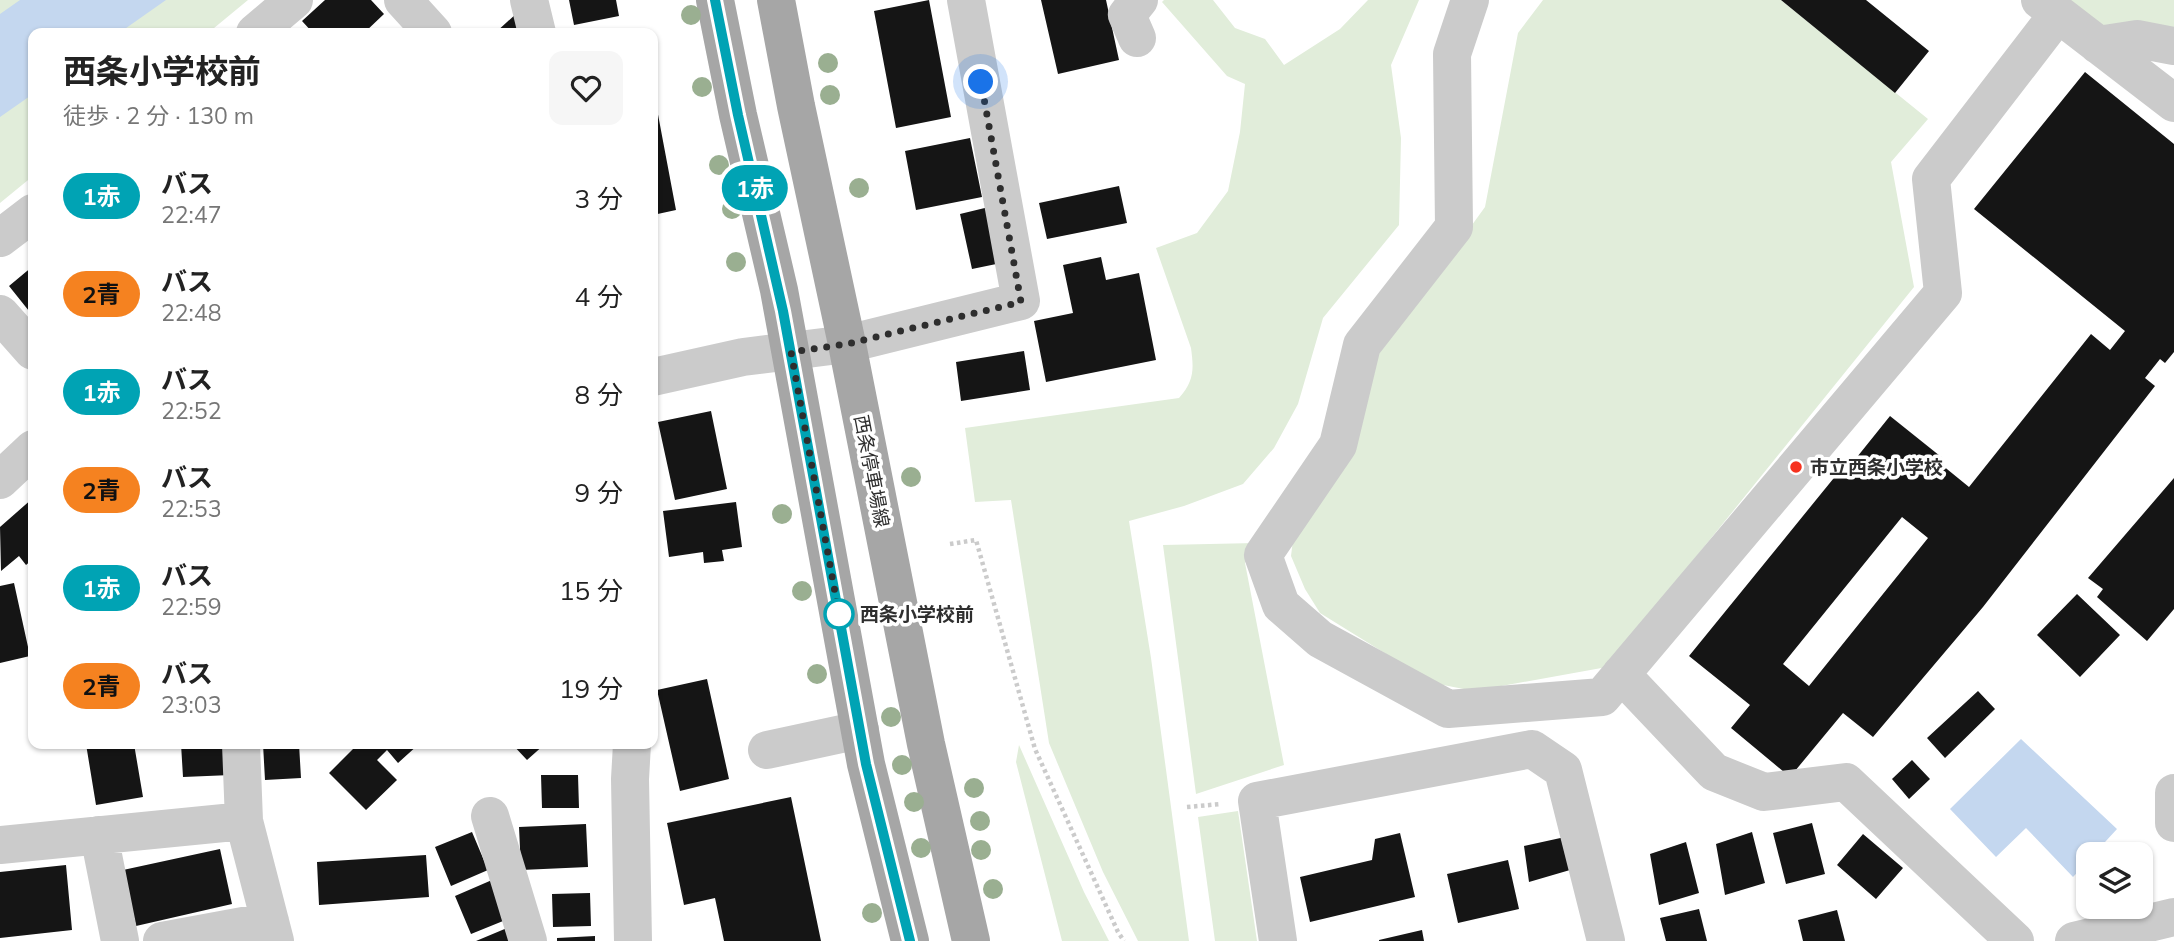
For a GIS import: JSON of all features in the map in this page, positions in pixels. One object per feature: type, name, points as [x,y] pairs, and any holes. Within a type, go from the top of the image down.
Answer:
[{"type":"main road","points":[[715,0],[791,352],[866,764],[910,941]]},
{"type":"main road","name":"西条停車場線","points":[[776,0],[926,744],[971,941]]},
{"type":"street","points":[[261,28],[294,0]]},
{"type":"street","points":[[403,0],[428,28]]},
{"type":"street","points":[[529,0],[536,28]]},
{"type":"street","points":[[658,376],[743,357],[847,344],[1021,302],[966,0]]},
{"type":"street","points":[[1137,38],[1127,15],[1139,0]]},
{"type":"street","points":[[1470,0],[1452,54],[1454,227],[1362,345],[1338,445],[1263,555],[1281,604],[1320,639],[1448,709],[1602,697],[1943,293],[1931,179],[2049,7],[2174,103]]},
{"type":"street","points":[[2098,45],[2137,39],[2174,46]]},
{"type":"street","points":[[0,238],[28,217]]},
{"type":"street","points":[[0,314],[28,345]]},
{"type":"street","points":[[0,480],[28,454]]},
{"type":"street","points":[[1621,674],[1714,772],[1764,792],[1846,782],[2015,941]]},
{"type":"street","points":[[767,750],[860,730]]},
{"type":"street","points":[[162,941],[272,931],[244,821],[241,749]]},
{"type":"street","points":[[632,749],[629,779],[633,941]]},
{"type":"street","points":[[1278,941],[1257,801],[1532,749],[1563,770],[1606,941]]},
{"type":"street","points":[[2174,793],[2174,823]]},
{"type":"street","points":[[490,816],[528,941]]},
{"type":"street","points":[[0,845],[244,821]]},
{"type":"street","points":[[99,835],[120,941]]},
{"type":"street","points":[[2074,941],[2174,917]]},
{"type":"path","points":[[950,544],[976,540],[1035,749],[1124,941]]},
{"type":"green space","points":[[0,0],[248,0],[214,28],[28,28],[28,180],[0,203]]},
{"type":"green space","points":[[1213,0],[1235,28],[1265,39],[1284,65],[1340,29],[1368,0],[1419,0],[1391,65],[1401,138],[1399,225],[1323,318],[1298,404],[1274,448],[1243,484],[1184,506],[1129,521],[1151,658],[1189,941],[1138,941],[1103,872],[1049,743],[1011,500],[975,502],[965,428],[1179,398],[1188,386],[1192,369],[1191,348],[1156,248],[1197,233],[1228,191],[1240,132],[1245,84],[1227,76],[1162,2]]},
{"type":"green space","points":[[1543,0],[1781,0],[1928,119],[1891,162],[1914,287],[1607,667],[1474,691],[1433,683],[1320,613],[1305,589],[1291,556],[1294,532],[1372,363],[1485,207],[1518,33]]},
{"type":"green space","points":[[2065,0],[2174,0],[2174,42],[2103,29]]},
{"type":"green space","points":[[1256,543],[1245,563],[1284,765],[1196,794],[1163,545]]},
{"type":"green space","points":[[1019,745],[1084,892],[1109,941],[1062,941],[1016,762]]},
{"type":"green space","points":[[1238,811],[1257,941],[1215,941],[1198,817]]},
{"type":"water","points":[[20,0],[166,0],[126,28],[28,28],[28,97],[0,117],[0,14]]},
{"type":"water","points":[[2021,739],[2117,829],[2105,842],[2076,842],[2076,874],[2073,877],[2026,828],[1996,857],[1950,809]]},
{"type":"building","points":[[325,0],[371,0],[384,14],[369,28],[308,28],[302,21]]},
{"type":"building","points":[[569,0],[616,0],[619,16],[574,25]]},
{"type":"building","points":[[929,0],[951,117],[896,128],[874,11]]},
{"type":"building","points":[[1041,0],[1106,0],[1119,60],[1058,74]]},
{"type":"building","points":[[1781,0],[1866,0],[1929,51],[1895,93]]},
{"type":"building","points":[[517,13],[521,28],[500,28]]},
{"type":"building","points":[[2085,72],[2174,144],[2174,352],[2165,363],[2160,359],[2145,378],[2155,386],[1983,607],[1873,737],[1843,713],[1790,777],[1731,728],[1750,705],[1689,656],[1842,468],[1845,472],[1890,416],[1945,460],[1942,465],[1969,487],[2091,334],[2110,350],[2125,331],[1974,209]],"holes":[[[1902,517],[1928,538],[1809,686],[1783,664]]]},
{"type":"building","points":[[658,115],[676,210],[658,214]]},
{"type":"building","points":[[970,138],[982,197],[916,210],[905,151]]},
{"type":"building","points":[[1119,186],[1127,223],[1047,239],[1039,203]]},
{"type":"building","points":[[993,206],[1006,262],[972,269],[960,214]]},
{"type":"building","points":[[1101,257],[1106,280],[1139,273],[1156,360],[1046,382],[1034,321],[1073,313],[1063,265]]},
{"type":"building","points":[[28,270],[28,310],[9,286]]},
{"type":"building","points":[[1024,351],[1030,390],[961,401],[956,362]]},
{"type":"building","points":[[711,411],[727,489],[675,500],[658,422]]},
{"type":"building","points":[[2174,478],[2174,609],[2147,641],[2097,597],[2103,589],[2088,578]]},
{"type":"building","points":[[28,502],[26,565],[19,556],[1,571],[0,527]]},
{"type":"building","points":[[736,502],[742,547],[722,550],[724,561],[704,563],[703,552],[669,557],[663,511]]},
{"type":"building","points":[[14,583],[28,656],[0,663],[0,586]]},
{"type":"building","points":[[2077,594],[2120,635],[2080,677],[2037,635]]},
{"type":"building","points":[[707,679],[729,779],[680,791],[658,690]]},
{"type":"building","points":[[1978,691],[1995,709],[1945,758],[1927,738]]},
{"type":"building","points":[[87,749],[135,749],[143,797],[96,805]]},
{"type":"building","points":[[181,749],[230,749],[231,775],[183,777]]},
{"type":"building","points":[[263,749],[299,749],[301,778],[265,780]]},
{"type":"building","points":[[353,749],[413,749],[398,763],[387,750],[377,760],[397,780],[366,810],[329,773]]},
{"type":"building","points":[[517,749],[539,749],[527,760]]},
{"type":"building","points":[[1912,760],[1930,779],[1909,799],[1892,779]]},
{"type":"building","points":[[541,775],[578,775],[579,808],[542,808]]},
{"type":"building","points":[[791,797],[821,941],[724,941],[715,898],[684,905],[667,823]]},
{"type":"building","points":[[1812,823],[1825,874],[1786,884],[1773,833]]},
{"type":"building","points":[[586,824],[588,867],[521,870],[519,827]]},
{"type":"building","points":[[472,832],[488,870],[451,886],[435,847]]},
{"type":"building","points":[[1752,832],[1765,883],[1725,895],[1716,844]]},
{"type":"building","points":[[1400,833],[1415,897],[1310,922],[1300,877],[1372,860],[1375,839]]},
{"type":"building","points":[[1863,834],[1903,868],[1876,899],[1837,865]]},
{"type":"building","points":[[1565,837],[1570,870],[1529,882],[1524,846]]},
{"type":"building","points":[[1686,842],[1699,893],[1659,905],[1650,854]]},
{"type":"building","points":[[220,849],[232,904],[136,926],[123,870]]},
{"type":"building","points":[[426,855],[429,897],[319,905],[317,862]]},
{"type":"building","points":[[1508,860],[1519,909],[1458,923],[1447,874]]},
{"type":"building","points":[[66,865],[72,930],[0,938],[0,872]]},
{"type":"building","points":[[492,880],[508,919],[471,934],[455,896]]},
{"type":"building","points":[[590,893],[591,926],[553,927],[552,894]]},
{"type":"building","points":[[1699,909],[1707,941],[1666,941],[1660,918]]},
{"type":"building","points":[[1837,910],[1845,941],[1803,941],[1798,920]]},
{"type":"building","points":[[512,926],[519,941],[476,941]]},
{"type":"building","points":[[1422,930],[1424,941],[1379,941],[1379,940]]},
{"type":"building","points":[[595,936],[595,941],[557,941],[557,938]]},
{"type":"bus line","name":"1赤","points":[[715,0],[738,115],[779,290],[866,764],[910,941]]},
{"type":"place","name":"市立西条小学校","points":[[1796,467]]},
{"type":"place","name":"西条小学校前","points":[[839,614]]},
{"type":"route","points":[[839,614],[791,352],[847,344],[1021,302],[981,82]]}]
